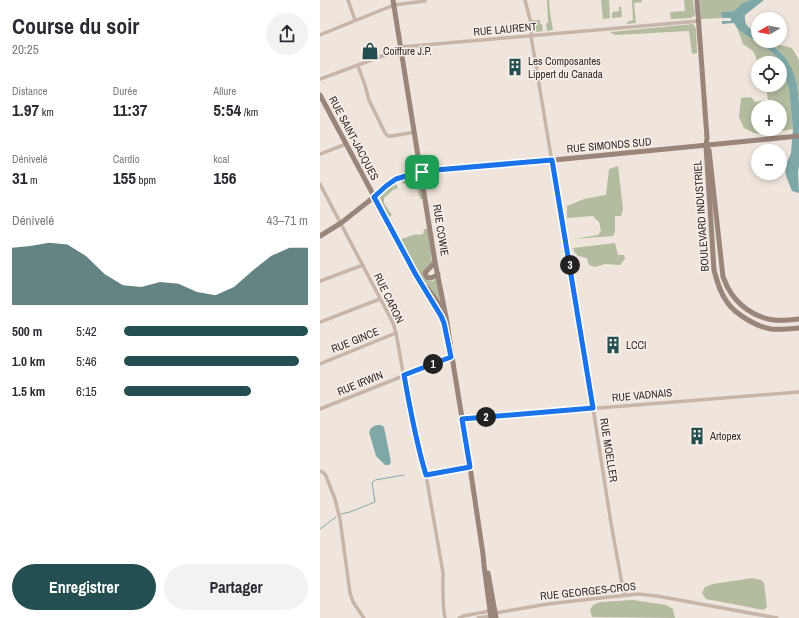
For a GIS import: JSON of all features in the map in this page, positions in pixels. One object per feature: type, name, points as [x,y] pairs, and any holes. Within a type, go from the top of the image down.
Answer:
[{"type":"street","points":[[348,0],[355,20]]},
{"type":"street","name":"RUE MOELLER","points":[[525,0],[532,27],[532,36],[552,160],[624,595]]},
{"type":"street","name":"BOULEVARD INDUSTRIEL","points":[[697,0],[714,270],[718,284],[727,303],[741,316],[754,324],[770,329],[780,330],[799,328]]},
{"type":"street","points":[[320,35],[393,2],[424,1]]},
{"type":"street","name":"RUE COWIE","points":[[393,2],[447,322],[484,554],[487,564],[493,615]]},
{"type":"street","name":"RUE LAURENT","points":[[320,79],[396,51],[401,47],[698,21]]},
{"type":"street","points":[[358,66],[365,85],[368,100],[385,133],[388,136],[392,136],[415,132]]},
{"type":"street","name":"RUE SAINT-JACQUES","points":[[320,95],[416,275],[441,316],[444,323],[451,357]]},
{"type":"street","name":"RUE SIMONDS SUD","points":[[320,236],[341,223],[396,179],[422,172],[799,136]]},
{"type":"street","points":[[320,154],[346,144]]},
{"type":"street","name":"BOULEVARD INDUSTRIEL","points":[[707,144],[723,276],[729,290],[748,310],[759,317],[772,320],[799,319]]},
{"type":"street","name":"RUE CARON","points":[[320,184],[322,191],[341,223],[380,298],[396,333],[411,417],[420,457],[426,475],[442,573],[442,599],[445,618]]},
{"type":"street","points":[[436,262],[425,273],[428,278],[432,278],[438,274]]},
{"type":"street","points":[[320,281],[363,265]]},
{"type":"street","name":"RUE SAINT-JACQUES","points":[[416,275],[438,301],[447,322]]},
{"type":"street","points":[[320,322],[380,298]]},
{"type":"street","name":"RUE GINCE","points":[[320,364],[396,333]]},
{"type":"street","name":"RUE COWIE","points":[[451,357],[454,369]]},
{"type":"street","name":"RUE IRWIN","points":[[320,408],[451,357]]},
{"type":"street","name":"RUE VADNAIS","points":[[462,419],[799,392]]},
{"type":"street","points":[[426,475],[470,467]]},
{"type":"street","points":[[320,471],[326,476],[335,499],[340,519],[350,593],[353,602],[364,618]]},
{"type":"street","name":"RUE GEORGES-CROS","points":[[478,618],[548,604],[638,594],[657,596],[778,618]]},
{"type":"street","name":"RUE GEORGES-CROS","points":[[459,618],[493,615]]},
{"type":"green space","points":[[547,0],[549,0],[553,30],[547,31],[546,23],[548,23]]},
{"type":"green space","points":[[601,0],[609,0],[610,18],[603,19]]},
{"type":"green space","points":[[632,0],[642,0],[642,2],[634,3],[636,23],[627,24],[627,22],[633,20]]},
{"type":"green space","points":[[684,0],[693,0],[694,16],[691,18],[671,19],[670,12],[685,11]]},
{"type":"green space","points":[[700,0],[751,0],[742,3],[734,11],[721,12],[722,18],[701,19]]},
{"type":"green space","points":[[621,6],[622,17],[612,18],[612,12],[619,11],[619,7]]},
{"type":"green space","points":[[532,20],[540,20],[543,31],[537,32],[534,29]]},
{"type":"green space","points":[[693,24],[696,29],[697,53],[692,54],[689,31],[615,35],[610,32]]},
{"type":"green space","points":[[737,28],[751,39],[751,48],[766,48],[776,56],[755,56],[753,51],[743,44]]},
{"type":"green space","points":[[787,47],[792,48],[799,60],[799,103],[797,84],[787,62],[787,56],[784,56],[777,48],[787,48]]},
{"type":"green space","points":[[787,83],[793,129],[787,130],[787,100],[768,100],[767,92],[787,92]]},
{"type":"green space","points":[[751,97],[753,100],[751,100],[751,132],[744,128],[739,117],[741,98]]},
{"type":"green space","points":[[618,166],[623,209],[621,216],[615,216],[615,232],[613,236],[573,239],[598,235],[601,231],[599,222],[593,216],[567,218],[567,206],[584,199],[606,195],[609,169]]},
{"type":"green space","points":[[414,178],[419,180],[423,199],[420,199],[416,184],[410,182],[403,184],[402,181]]},
{"type":"green space","points":[[396,184],[398,188],[393,190],[384,198],[384,203],[392,215],[389,217],[380,198],[385,192]]},
{"type":"green space","points":[[424,229],[428,229],[432,263],[427,267],[423,274],[428,281],[433,281],[436,279],[441,300],[423,279],[401,239],[416,234],[423,234]]},
{"type":"green space","points":[[615,243],[618,255],[624,255],[625,259],[620,265],[605,264],[595,267],[589,265],[587,258],[578,256],[573,248]]},
{"type":"green space","points":[[752,578],[761,580],[764,583],[767,607],[764,610],[706,599],[702,593],[705,587],[713,584]]},
{"type":"green space","points":[[633,600],[666,605],[673,609],[675,618],[592,617],[590,610],[593,605],[600,602]]},
{"type":"water","points":[[751,0],[764,0],[745,15],[745,22],[751,30],[751,38],[737,28],[734,23],[722,24],[722,21],[731,21],[731,18],[722,18],[721,12],[734,11],[742,3]]},
{"type":"water","points":[[766,48],[776,48],[784,56],[776,56]]},
{"type":"water","points":[[787,60],[792,69],[797,84],[799,103],[799,193],[792,191],[787,178],[787,162],[791,153],[793,129],[787,83]]},
{"type":"water","points":[[376,425],[381,425],[384,427],[391,462],[389,465],[385,465],[376,456],[369,432],[371,428]]},
{"type":"waterway","points":[[341,514],[375,502],[372,483],[375,480],[404,475]]},
{"type":"waterway","points":[[320,529],[336,517]]},
{"type":"place","name":"Coiffure J.P.","points":[[370,51]]},
{"type":"place","name":"Les Composantes Lippert du Canada","points":[[515,67]]},
{"type":"place","name":"LCCI","points":[[613,345]]},
{"type":"place","name":"Artopex","points":[[697,436]]},
{"type":"route","points":[[552,160],[593,408],[462,419],[470,467],[426,475],[420,457],[411,417],[404,375],[451,357],[444,323],[441,316],[426,293],[374,197],[396,179],[422,172],[552,160]]}]
